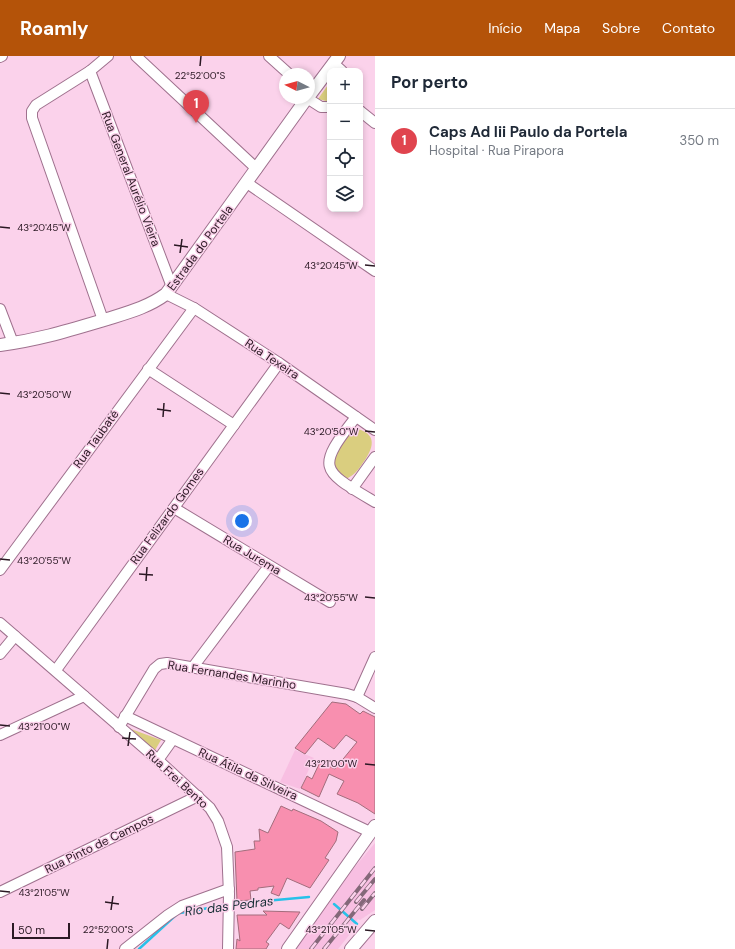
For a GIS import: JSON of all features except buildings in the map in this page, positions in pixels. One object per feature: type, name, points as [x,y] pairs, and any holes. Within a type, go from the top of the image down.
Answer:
[{"type":"main road","name":"Estrada do Portela","points":[[315,88],[338,63]]},
{"type":"main road","name":"Estrada do Portela","points":[[0,344],[41,339],[140,309],[155,302],[169,291],[303,104]]},
{"type":"main road","points":[[288,949],[373,829]]},
{"type":"main road","points":[[350,949],[375,921]]},
{"type":"street","points":[[103,320],[32,118],[32,111],[36,105],[90,71],[108,56]]},
{"type":"street","points":[[136,56],[257,169]]},
{"type":"street","points":[[269,56],[282,68]]},
{"type":"street","name":"Rua General Aurélio Vieira","points":[[90,71],[169,291]]},
{"type":"street","points":[[315,101],[321,107],[327,107]]},
{"type":"street","points":[[363,113],[375,123]]},
{"type":"street","points":[[247,183],[375,272]]},
{"type":"street","name":"Rua Texeira","points":[[169,291],[280,363],[375,430]]},
{"type":"street","points":[[0,308],[13,343]]},
{"type":"street","name":"Rua Taubaté","points":[[0,570],[194,308]]},
{"type":"street","name":"Rua Felizardo Gomes","points":[[56,670],[280,363]]},
{"type":"street","points":[[148,369],[234,425]]},
{"type":"street","points":[[356,417],[337,441],[328,459],[330,471],[352,489],[375,502]]},
{"type":"street","points":[[352,489],[375,457]]},
{"type":"street","name":"Rua Jurema","points":[[174,508],[330,602]]},
{"type":"street","points":[[193,667],[269,566]]},
{"type":"street","name":"Rua Frei Bento","points":[[0,623],[56,670],[210,808],[218,821],[225,839],[229,891],[228,949]]},
{"type":"street","points":[[0,654],[15,636]]},
{"type":"street","points":[[357,697],[375,657]]},
{"type":"street","name":"Rua Fernandes Marinho","points":[[119,727],[154,669],[160,664],[167,663],[347,694],[357,697],[375,708]]},
{"type":"street","points":[[0,735],[84,696]]},
{"type":"street","name":"Rua Átila da Silveira","points":[[125,716],[373,829]]},
{"type":"street","points":[[158,760],[173,739]]},
{"type":"street","name":"Rua Pinto de Campos","points":[[0,892],[198,796]]},
{"type":"street","points":[[125,949],[177,909],[229,891]]},
{"type":"shaded area","points":[[327,86],[327,101],[318,99]]},
{"type":"shaded area","points":[[358,429],[364,431],[370,437],[372,441],[371,450],[356,472],[348,478],[341,477],[335,472],[335,453],[352,431]]},
{"type":"shaded area","points":[[131,729],[161,740],[154,752]]},
{"type":"shaded area","points":[[295,750],[314,758],[300,789],[280,782]]},
{"type":"shaded area","points":[[375,843],[375,910],[360,920],[358,919],[352,927],[354,929],[338,949],[293,949],[321,912],[343,879]]},
{"type":"waterway","name":"Rio das Pedras","points":[[231,904],[309,897]]},
{"type":"waterway","name":"Rio das Pedras","points":[[334,904],[357,924]]},
{"type":"waterway","name":"Rio das Pedras","points":[[180,913],[226,905]]},
{"type":"waterway","name":"Rio das Pedras","points":[[139,949],[176,915]]},
{"type":"railway","points":[[311,949],[375,868]]},
{"type":"railway","points":[[356,902],[375,879]]},
{"type":"railway","points":[[362,909],[375,893]]},
{"type":"railway","points":[[324,949],[364,900]]},
{"type":"place","name":"Caps Ad Iii Paulo da Portela","points":[[196,123]]}]
